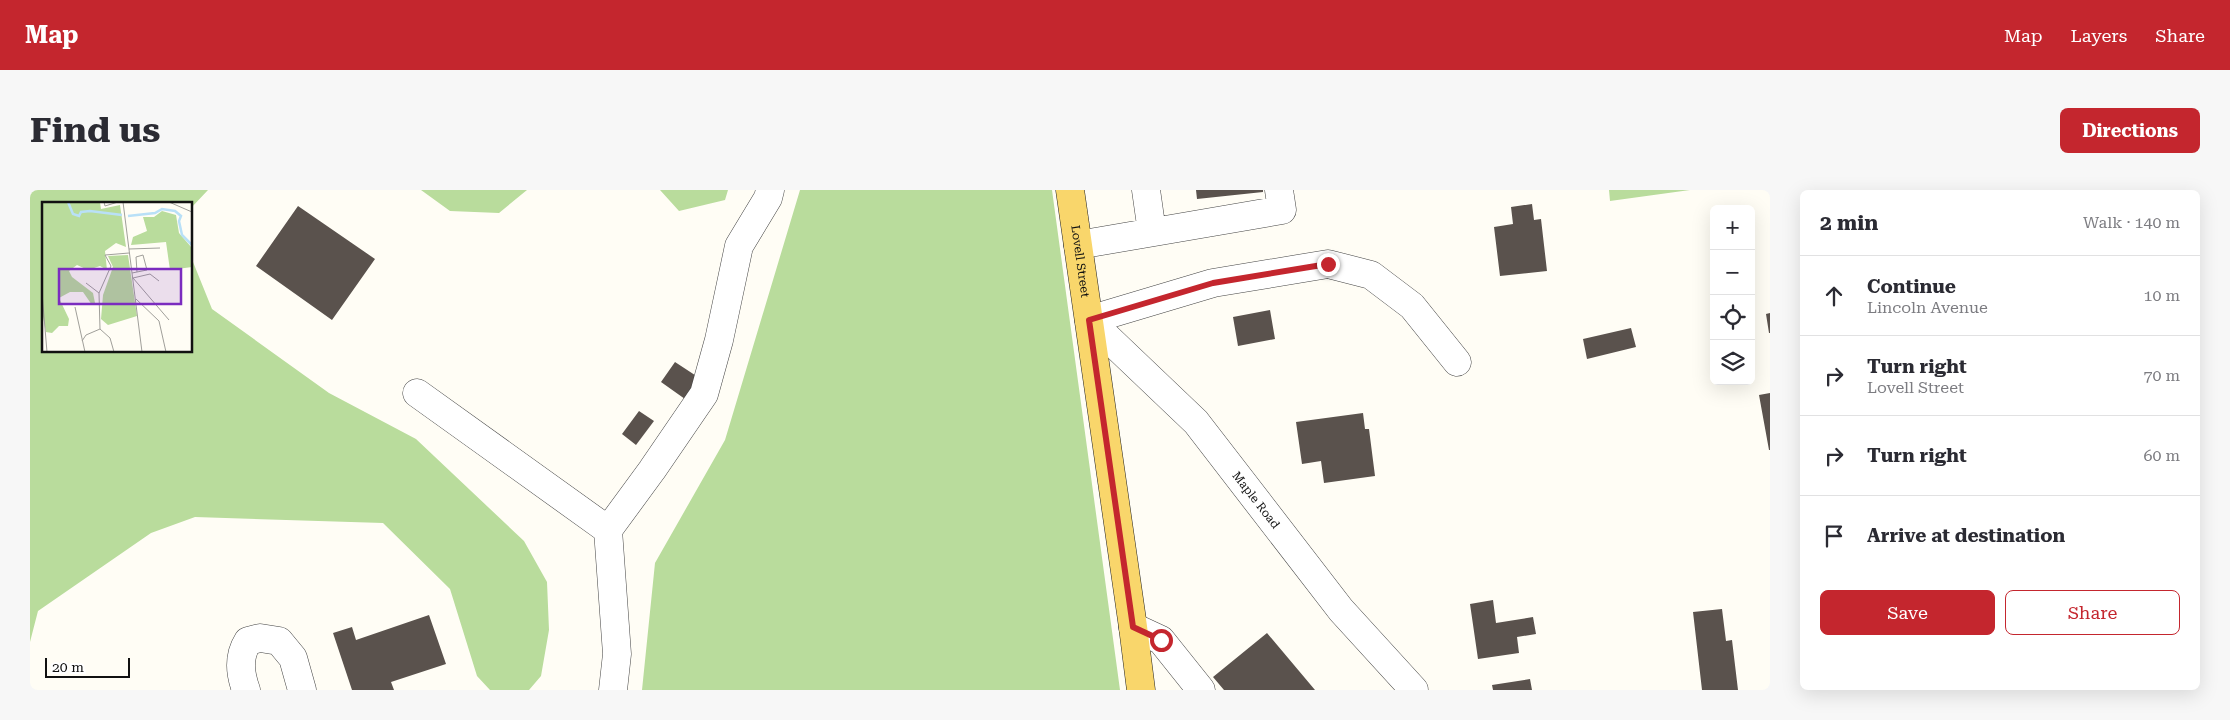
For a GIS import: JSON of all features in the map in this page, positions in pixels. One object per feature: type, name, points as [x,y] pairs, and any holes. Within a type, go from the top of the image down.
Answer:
[{"type":"main road","name":"Lovell Street","points":[[1070,190],[1141,690]]},
{"type":"street","points":[[613,690],[617,654],[608,530],[704,394],[719,340],[739,246],[768,198],[770,190]]},
{"type":"street","points":[[1146,190],[1152,232]]},
{"type":"street","points":[[1078,245],[1282,210],[1279,190]]},
{"type":"street","points":[[1089,320],[1213,283],[1328,264],[1371,275],[1412,306],[1457,362]]},
{"type":"street","name":"Maple Road","points":[[1089,320],[1196,422],[1341,610],[1414,690]]},
{"type":"street","points":[[417,393],[608,530]]},
{"type":"street","points":[[1133,627],[1161,640],[1201,690]]},
{"type":"street","points":[[246,690],[241,674],[242,651],[248,641],[260,638],[279,641],[292,658],[302,690]]},
{"type":"green space","points":[[30,190],[208,190],[192,207],[192,202],[42,202],[42,352],[192,352],[192,259],[212,309],[329,393],[416,439],[524,541],[547,582],[549,630],[541,676],[529,690],[490,690],[477,676],[450,589],[383,523],[195,517],[151,533],[38,611],[30,642]]},
{"type":"green space","points":[[421,190],[527,190],[499,213],[450,211]]},
{"type":"green space","points":[[660,190],[728,190],[725,200],[679,211]]},
{"type":"green space","points":[[800,190],[1052,190],[1120,690],[642,690],[655,563],[725,440]]},
{"type":"green space","points":[[1609,190],[1690,190],[1610,201]]},
{"type":"building","points":[[1196,190],[1263,190],[1263,192],[1197,199]]},
{"type":"building","points":[[1532,204],[1534,220],[1541,219],[1547,271],[1500,276],[1494,227],[1513,224],[1511,207]]},
{"type":"building","points":[[298,206],[375,259],[332,320],[256,266]]},
{"type":"building","points":[[1270,310],[1275,339],[1238,346],[1233,317]]},
{"type":"building","points":[[1770,313],[1770,333],[1769,333],[1766,314]]},
{"type":"building","points":[[1631,328],[1636,347],[1587,359],[1583,339]]},
{"type":"building","points":[[675,362],[707,383],[692,404],[661,382]]},
{"type":"building","points":[[1770,393],[1770,450],[1769,450],[1759,395]]},
{"type":"building","points":[[639,411],[654,421],[636,445],[622,434]]},
{"type":"building","points":[[1363,413],[1365,429],[1369,429],[1375,476],[1324,483],[1321,461],[1302,464],[1296,422]]},
{"type":"building","points":[[1493,600],[1496,623],[1533,617],[1536,634],[1517,637],[1519,653],[1478,659],[1470,604]]},
{"type":"building","points":[[1722,609],[1726,641],[1732,640],[1738,690],[1702,690],[1693,612]]},
{"type":"building","points":[[429,615],[446,664],[391,682],[394,690],[352,690],[333,633],[352,627],[356,640]]},
{"type":"building","points":[[1267,633],[1315,690],[1224,690],[1213,677]]},
{"type":"building","points":[[1530,679],[1532,690],[1493,690],[1492,685]]},
{"type":"route","points":[[1161,640],[1133,627],[1089,320],[1213,283],[1328,264]]}]
